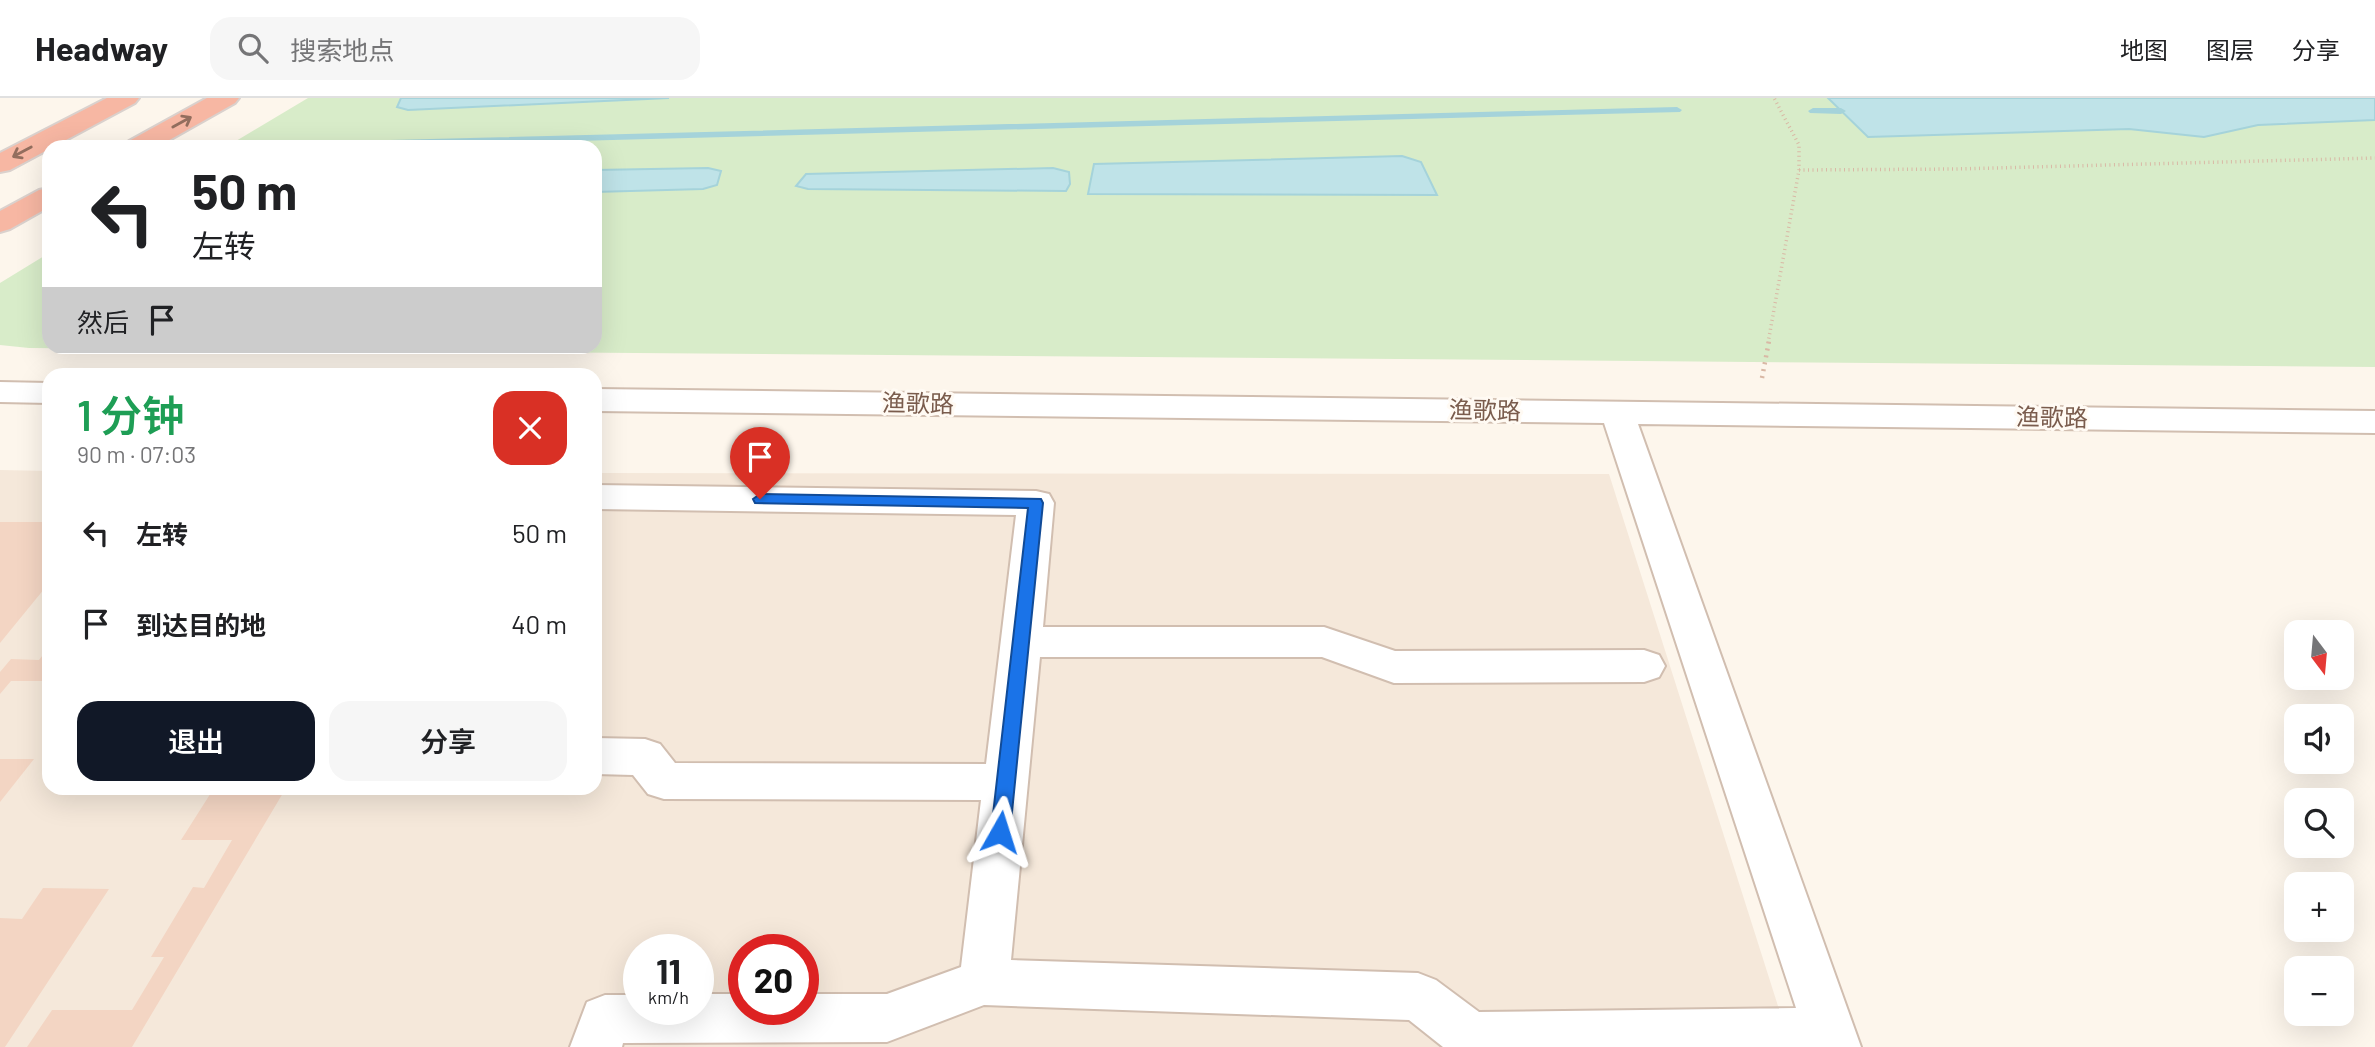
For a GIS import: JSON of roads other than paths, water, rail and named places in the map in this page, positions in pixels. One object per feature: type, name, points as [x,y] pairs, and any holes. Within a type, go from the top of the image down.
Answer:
[{"type":"highway","points":[[46,140],[126,98]]},
{"type":"highway","points":[[151,140],[226,98]]},
{"type":"highway","points":[[0,164],[42,142]]},
{"type":"highway","points":[[0,223],[42,200]]},
{"type":"street","points":[[0,392],[42,393]]},
{"type":"street","name":"渔歌路","points":[[602,400],[2375,422]]},
{"type":"street","points":[[596,1047],[605,1018],[887,1018],[984,982],[1418,997],[1471,1042],[1833,1040],[1616,412]]},
{"type":"street","points":[[602,497],[1036,503],[984,982]]},
{"type":"street","points":[[1020,642],[1324,642],[1394,667],[1644,666]]},
{"type":"street","points":[[602,756],[645,757],[664,781],[1006,782]]},
{"type":"water","points":[[401,98],[669,98],[408,110],[397,107]]},
{"type":"water","points":[[1828,98],[2375,98],[2375,120],[2258,125],[2204,137],[2129,129],[1868,137]]},
{"type":"water","points":[[1402,156],[1421,162],[1437,195],[1088,194],[1094,164]]},
{"type":"water","points":[[708,168],[721,171],[717,185],[703,189],[602,192],[602,170]]},
{"type":"water","points":[[1053,168],[1069,172],[1070,184],[1066,191],[808,189],[796,186],[806,174]]},
{"type":"waterway","points":[[505,140],[1677,110]]},
{"type":"waterway","points":[[1813,111],[1841,111]]}]
